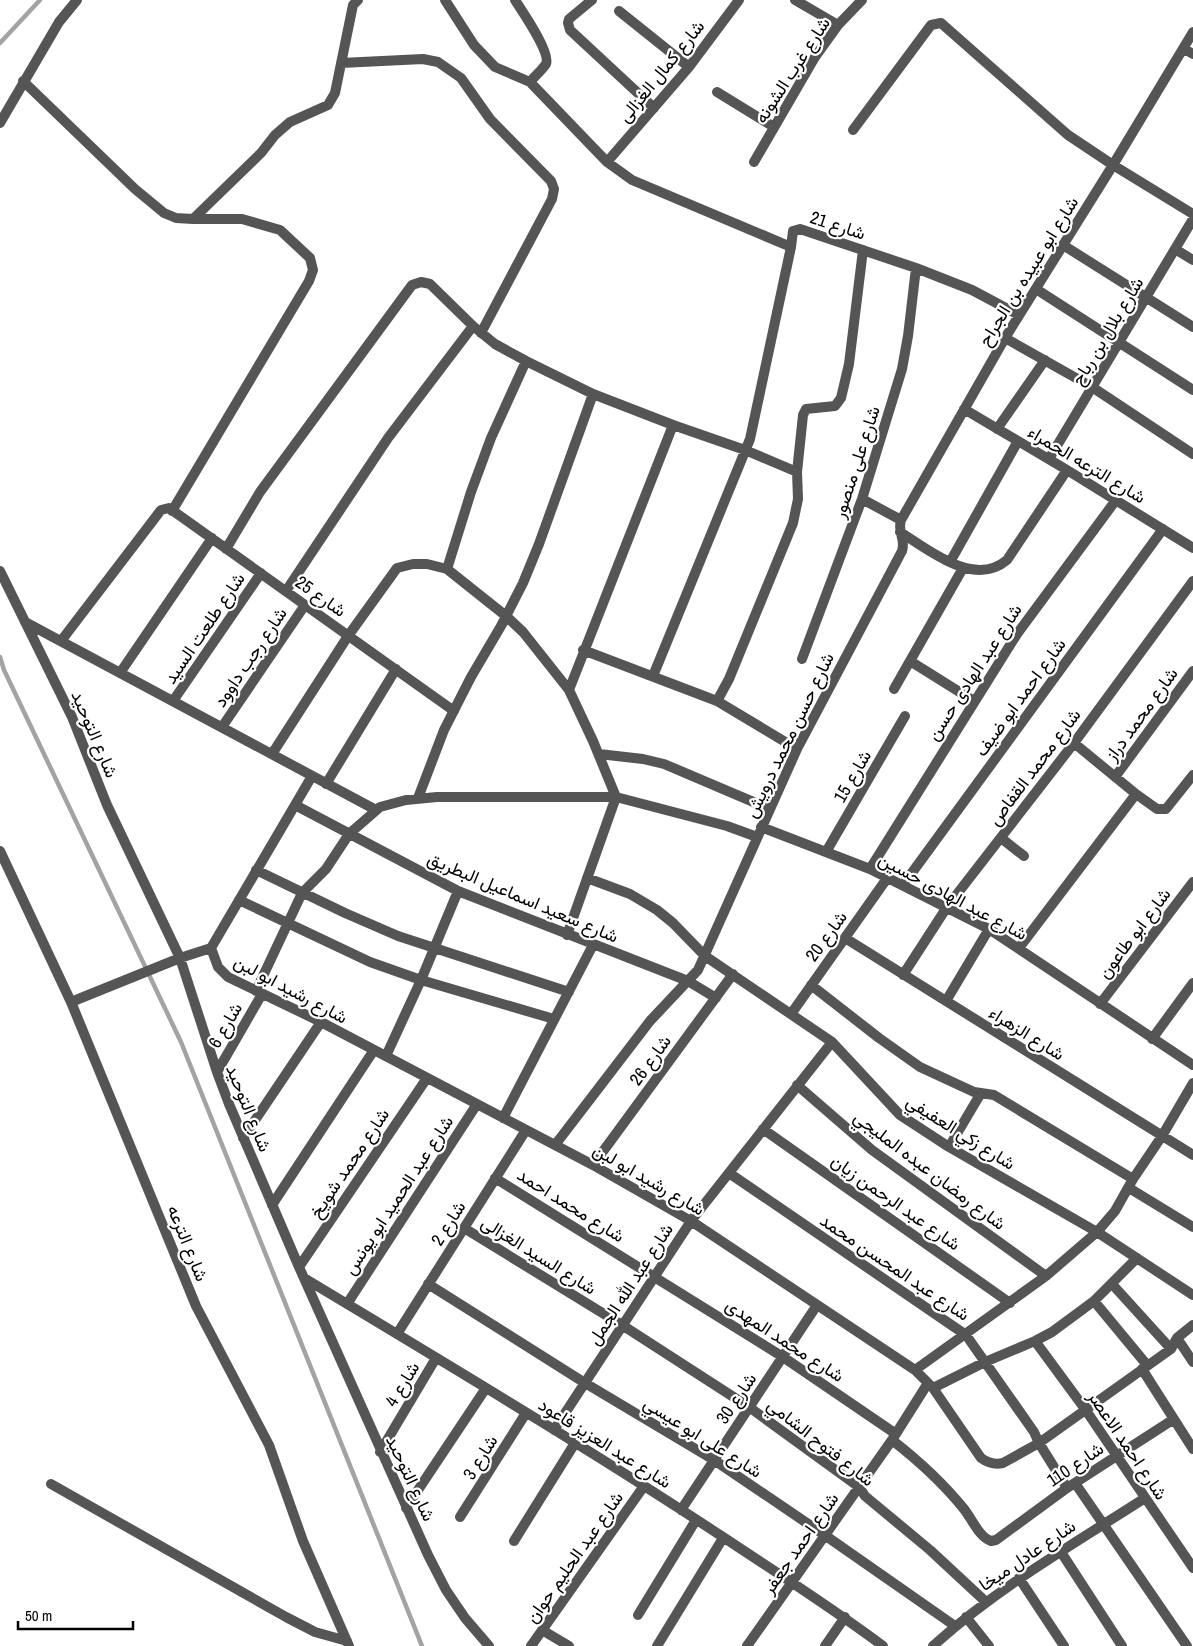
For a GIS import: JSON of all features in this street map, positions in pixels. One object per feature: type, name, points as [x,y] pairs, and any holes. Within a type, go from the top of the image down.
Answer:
[{"type":"street","points":[[0,123],[59,22],[77,0]]},
{"type":"street","points":[[192,219],[290,122],[328,105],[335,93],[354,6],[358,0]]},
{"type":"street","points":[[445,0],[474,45],[495,67],[530,82],[607,162],[632,180],[791,247],[750,439],[653,676]]},
{"type":"street","points":[[515,0],[542,45],[547,57],[546,63],[530,82]]},
{"type":"street","points":[[592,0],[569,19],[570,30],[654,108]]},
{"type":"street","name":"شارع كمال الغزالى","points":[[607,162],[689,67],[739,0]]},
{"type":"street","points":[[795,0],[838,25]]},
{"type":"street","name":"شارع غرب الشونه","points":[[754,162],[815,57],[838,25],[862,0]]},
{"type":"street","points":[[619,11],[689,67]]},
{"type":"street","points":[[853,130],[931,25],[938,22],[944,25],[1068,135],[1193,214]]},
{"type":"street","name":"شارع ابو عبيده بن الجراح","points":[[899,531],[901,520],[1005,338],[1113,165],[1188,51],[1193,32]]},
{"type":"street","points":[[286,591],[388,438],[477,329],[549,206],[554,189],[551,181],[490,119],[461,78],[438,62],[423,58],[341,63]]},
{"type":"street","points":[[24,82],[135,189],[164,213],[176,218],[242,219],[280,230],[310,258],[312,270],[310,281],[171,509],[161,510],[61,642]]},
{"type":"street","points":[[717,92],[774,127]]},
{"type":"street","name":"شارع بلال بن رباح","points":[[1048,459],[1193,219]]},
{"type":"street","name":"شارع 21","points":[[791,247],[794,231],[798,229],[916,268],[972,290],[1019,315]]},
{"type":"street","points":[[1063,246],[1193,327]]},
{"type":"street","points":[[1175,249],[1193,260]]},
{"type":"street","points":[[717,701],[729,679],[794,523],[798,500],[797,472],[802,415],[806,409],[835,406],[841,398],[849,364],[863,250]]},
{"type":"street","name":"شارع على منصور","points":[[802,659],[862,499],[902,369],[916,268]]},
{"type":"street","points":[[226,549],[260,492],[412,285],[421,282],[430,284],[495,344],[526,361],[594,394],[673,426],[745,450],[797,472]]},
{"type":"street","points":[[1036,289],[1193,390]]},
{"type":"street","points":[[1005,338],[1092,387],[1193,454]]},
{"type":"street","points":[[997,428],[1045,360]]},
{"type":"street","points":[[447,569],[471,492],[491,438],[526,361]]},
{"type":"street","points":[[418,798],[444,730],[523,583],[594,394]]},
{"type":"street","name":"شارع الترعه الحمراء","points":[[964,409],[1193,548]]},
{"type":"street","points":[[569,690],[583,650],[673,426]]},
{"type":"street","points":[[950,562],[1018,441]]},
{"type":"street","points":[[899,531],[950,562],[964,568],[986,570],[1001,566],[1067,470]]},
{"type":"street","points":[[862,499],[901,520]]},
{"type":"street","name":"شارع عبد الهادى حسن","points":[[870,869],[974,701],[1030,615],[1116,500]]},
{"type":"street","name":"شارع 25","points":[[171,509],[454,711]]},
{"type":"street","name":"شارع احمد ابو ضيف","points":[[903,885],[1163,529]]},
{"type":"street","name":"شارع حسن محمد درويش","points":[[555,1145],[650,1021],[698,970],[798,749],[902,551],[904,541],[899,531]]},
{"type":"street","points":[[120,673],[212,538]]},
{"type":"street","points":[[272,754],[348,636],[397,568],[413,564],[428,564],[447,569],[523,632],[569,690],[616,797],[566,934]]},
{"type":"street","points":[[894,689],[964,568]]},
{"type":"street","name":"شارع التوحيد","points":[[0,571],[72,717],[107,805],[180,958],[217,1072],[243,1138],[380,1452],[446,1590],[465,1618],[489,1646]]},
{"type":"street","name":"شارع طلعت السيد","points":[[173,701],[261,573]]},
{"type":"street","name":"شارع محمد القفاص","points":[[903,974],[947,907],[1074,743],[1193,581]]},
{"type":"street","name":"شارع رجب داوود","points":[[222,727],[305,604]]},
{"type":"street","points":[[25,622],[376,810]]},
{"type":"street","points":[[583,650],[717,701],[798,749]]},
{"type":"street","points":[[910,661],[974,701]]},
{"type":"street","points":[[326,784],[396,669]]},
{"type":"street","name":"شارع محمد دراز","points":[[1115,777],[1193,671]]},
{"type":"street","name":"شارع 15","points":[[826,852],[905,716]]},
{"type":"street","points":[[1074,743],[1157,809],[1166,809],[1193,775]]},
{"type":"street","points":[[598,754],[643,758],[664,764],[770,808]]},
{"type":"street","points":[[71,1002],[180,958],[211,948],[312,776]]},
{"type":"street","points":[[1019,948],[1136,794]]},
{"type":"street","name":"شارع عبد الهادى حسين","points":[[376,810],[380,807],[418,798],[616,797],[726,826],[759,832],[826,852],[888,877],[989,929],[1193,1065]]},
{"type":"street","name":"شارع سعيد اسماعيل البطريق","points":[[295,805],[458,891],[688,981],[716,998]]},
{"type":"street","name":"شارع 6","points":[[217,1072],[259,992],[302,893],[326,869],[349,834],[376,810]]},
{"type":"street","points":[[1001,838],[1024,856]]},
{"type":"street","name":"شارع الترعه","points":[[0,851],[71,1002],[196,1306],[269,1445],[303,1542],[348,1644]]},
{"type":"street","points":[[256,870],[371,925],[434,948],[569,992]]},
{"type":"street","name":"شارع 20","points":[[791,1014],[888,877]]},
{"type":"street","name":"شارع زكي العفيفي","points":[[587,878],[630,894],[657,910],[674,923],[705,956],[832,1042],[900,1115],[949,1148],[1097,1232],[1193,1295]]},
{"type":"street","name":"شارع ابو طاعون","points":[[1100,1004],[1193,882]]},
{"type":"street","points":[[386,1056],[421,980],[458,891]]},
{"type":"street","points":[[239,900],[370,962],[421,980],[554,1019]]},
{"type":"street","points":[[946,1001],[989,929]]},
{"type":"street","name":"شارع الزهراء","points":[[845,938],[1193,1155]]},
{"type":"street","points":[[503,1118],[593,945]]},
{"type":"street","name":"شارع رشيد ابو لبن","points":[[211,948],[222,972],[593,1164],[691,1221],[916,1370],[931,1385],[981,1458],[986,1461],[997,1464],[1003,1463],[1039,1443],[1171,1349]]},
{"type":"street","name":"شارع 26","points":[[593,1164],[733,974]]},
{"type":"street","points":[[1152,1038],[1193,983]]},
{"type":"street","points":[[811,985],[920,1067],[974,1092],[994,1095],[1131,1183],[1193,1227]]},
{"type":"street","points":[[243,1138],[320,1022]]},
{"type":"street","name":"شارع عبد الله الجمل","points":[[554,1430],[691,1221],[832,1042]]},
{"type":"street","points":[[272,1205],[374,1050]]},
{"type":"street","name":"شارع محمد شويخ","points":[[299,1267],[427,1078]]},
{"type":"street","points":[[916,1370],[1046,1276],[1097,1232],[1115,1211],[1193,1083]]},
{"type":"street","name":"شارع رمضان عبده المليجي","points":[[797,1085],[872,1150],[1046,1276]]},
{"type":"street","points":[[949,1148],[981,1093]]},
{"type":"street","name":"شارع عبد الحميد ابو يونس","points":[[347,1304],[477,1104]]},
{"type":"street","name":"شارع عبد الرحمن زيان","points":[[763,1129],[1010,1303]]},
{"type":"street","name":"شارع 2","points":[[397,1334],[526,1130]]},
{"type":"street","name":"شارع عبد المحسن محمد","points":[[729,1173],[966,1335],[1034,1432],[1039,1443],[1104,1524],[1187,1646]]},
{"type":"street","name":"شارع محمد احمد","points":[[495,1178],[655,1276]]},
{"type":"street","name":"شارع السيد الغزالى","points":[[464,1228],[622,1325]]},
{"type":"street","points":[[931,1385],[1052,1332],[1094,1301],[1137,1258]]},
{"type":"street","name":"شارع محمد المهدى","points":[[655,1276],[783,1357],[894,1437],[943,1484],[986,1539],[996,1540]]},
{"type":"street","name":"شارع عبد العزيز قاعود","points":[[304,1278],[575,1442],[791,1582],[883,1646]]},
{"type":"street","name":"شارع على ابو عيسي","points":[[428,1284],[585,1383],[714,1460],[955,1626]]},
{"type":"street","points":[[1112,1284],[1171,1349],[1176,1338],[1193,1325]]},
{"type":"street","points":[[1094,1301],[1144,1367],[1193,1449]]},
{"type":"street","name":"شارع 30","points":[[681,1510],[817,1305]]},
{"type":"street","name":"شارع فتوح الشامي","points":[[622,1325],[749,1407],[859,1487],[865,1496],[930,1550],[986,1602]]},
{"type":"street","points":[[1176,1338],[1193,1362]]},
{"type":"street","name":"شارع احمد الاعصر","points":[[1035,1341],[1086,1409],[1193,1568]]},
{"type":"street","name":"شارع 4","points":[[380,1452],[436,1358]]},
{"type":"street","name":"شارع احمد جعفر","points":[[747,1646],[931,1385]]},
{"type":"street","points":[[406,1508],[486,1388]]},
{"type":"street","name":"شارع 3","points":[[460,1517],[526,1413]]},
{"type":"street","name":"شارع 110","points":[[996,1540],[1071,1485],[1174,1419]]},
{"type":"street","points":[[514,1542],[575,1442]]},
{"type":"street","points":[[51,1484],[286,1617],[314,1632],[348,1644]]},
{"type":"street","name":"شارع عبد الحليم حوان","points":[[531,1646],[644,1486]]},
{"type":"street","name":"شارع عادل ميخا","points":[[933,1646],[955,1626],[1019,1578],[1145,1498]]},
{"type":"street","points":[[638,1615],[696,1520]]},
{"type":"street","points":[[657,1646],[723,1538]]},
{"type":"street","points":[[1061,1552],[1122,1646]]},
{"type":"street","points":[[1019,1578],[1064,1646]]},
{"type":"street","points":[[825,1646],[845,1618]]},
{"type":"street","points":[[966,1618],[989,1646]]},
{"type":"street","points":[[542,1630],[569,1646]]},
{"type":"waterway","points":[[0,43],[40,0]]},
{"type":"waterway","points":[[0,657],[4,670],[181,1042],[422,1646]]}]
